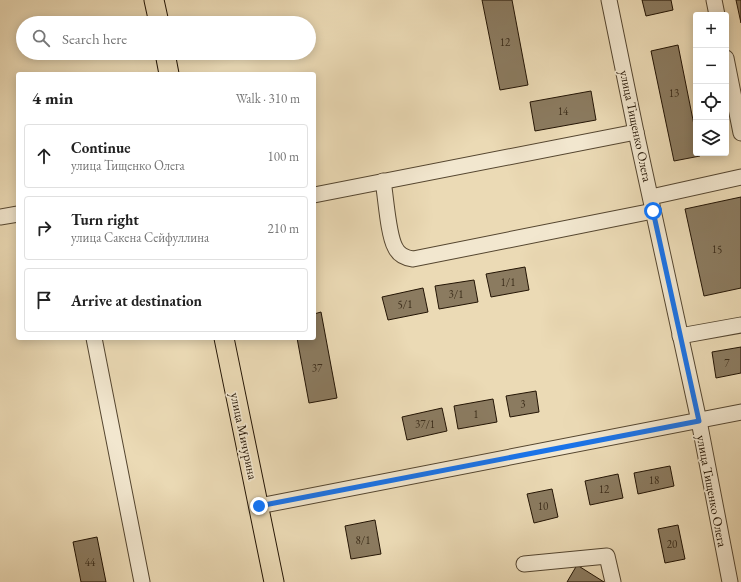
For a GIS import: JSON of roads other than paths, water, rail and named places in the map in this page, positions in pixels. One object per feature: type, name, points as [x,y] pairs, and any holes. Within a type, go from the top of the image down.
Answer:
[{"type":"main road","points":[[154,0],[157,16]]},
{"type":"main road","points":[[166,60],[169,72]]},
{"type":"main road","name":"улица Мичурина","points":[[224,340],[274,582]]},
{"type":"street","name":"улица Тищенко Олега","points":[[610,0],[636,132],[699,421],[730,582]]},
{"type":"street","points":[[714,0],[716,12]]},
{"type":"street","points":[[729,73],[741,133]]},
{"type":"street","points":[[316,194],[636,132]]},
{"type":"street","points":[[383,181],[391,239],[395,248],[401,255],[406,258],[413,259],[652,204],[741,177]]},
{"type":"street","points":[[0,217],[16,214]]},
{"type":"street","points":[[680,336],[741,325]]},
{"type":"street","points":[[94,340],[142,582]]},
{"type":"street","points":[[259,506],[741,412]]},
{"type":"street","points":[[524,564],[607,556],[613,582]]}]
